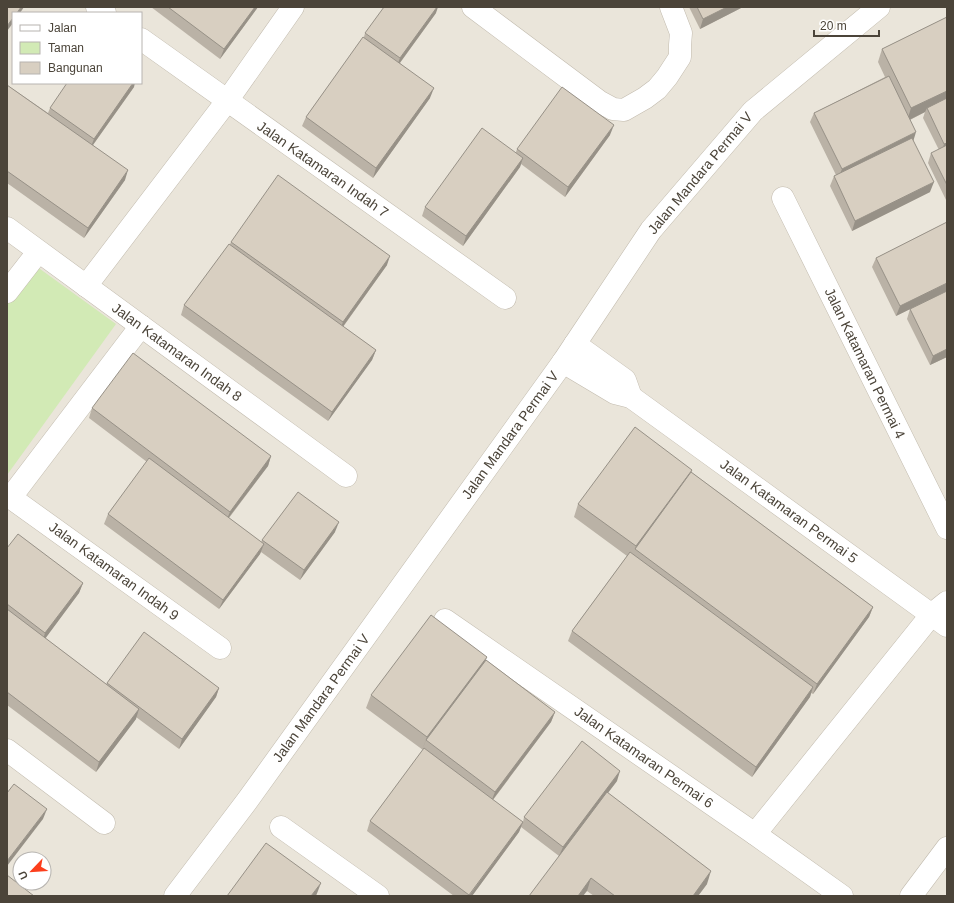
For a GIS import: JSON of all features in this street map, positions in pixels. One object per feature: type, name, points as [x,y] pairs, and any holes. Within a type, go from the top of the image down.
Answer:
[{"type":"street","points":[[86,286],[226,101],[293,7]]},
{"type":"street","points":[[473,7],[600,102],[613,109],[624,110],[657,89],[680,57],[681,33],[671,7]]},
{"type":"street","name":"Jalan Mandara Permai V","points":[[175,896],[252,795],[563,362],[651,230],[753,111],[880,7]]},
{"type":"street","name":"Jalan Katamaran Indah 7","points":[[142,40],[226,101],[505,298]]},
{"type":"street","name":"Jalan Katamaran Permai 4","points":[[783,198],[947,528]]},
{"type":"street","name":"Jalan Katamaran Indah 8","points":[[7,228],[346,476]]},
{"type":"street","points":[[7,292],[38,252]]},
{"type":"street","points":[[9,496],[141,326]]},
{"type":"street","points":[[575,344],[625,380],[631,397]]},
{"type":"street","name":"Jalan Katamaran Permai 5","points":[[563,362],[615,393],[631,397],[942,614]]},
{"type":"street","name":"Jalan Katamaran Indah 9","points":[[9,496],[220,648]]},
{"type":"street","points":[[755,834],[942,614]]},
{"type":"street","name":"Jalan Katamaran Permai 6","points":[[445,620],[755,834],[831,893]]},
{"type":"street","points":[[7,750],[104,823]]},
{"type":"street","points":[[281,827],[378,896]]},
{"type":"street","points":[[911,896],[947,848]]},
{"type":"shaded area","points":[[7,7],[947,7],[947,896],[7,896]]},
{"type":"green space","points":[[29,261],[116,324],[7,475],[7,292]]},
{"type":"building","points":[[7,7],[21,7],[18,12],[12,12],[12,19],[7,26]]},
{"type":"building","points":[[168,7],[255,7],[224,49]]},
{"type":"building","points":[[384,7],[437,7],[400,58],[365,33]]},
{"type":"building","points":[[697,7],[727,7],[703,19]]},
{"type":"building","points":[[947,17],[947,91],[911,108],[882,49]]},
{"type":"building","points":[[363,37],[434,88],[376,168],[306,117]]},
{"type":"building","points":[[889,76],[916,132],[842,169],[814,113]]},
{"type":"building","points":[[66,84],[132,84],[94,139],[50,108]]},
{"type":"building","points":[[7,85],[128,170],[88,228],[7,171]]},
{"type":"building","points":[[562,87],[614,125],[568,187],[517,149]]},
{"type":"building","points":[[947,98],[947,143],[944,144],[927,108]]},
{"type":"building","points":[[482,128],[523,158],[466,236],[425,207]]},
{"type":"building","points":[[912,138],[934,182],[855,221],[834,176]]},
{"type":"building","points":[[947,145],[947,185],[931,153]]},
{"type":"building","points":[[278,175],[390,256],[343,322],[231,242]]},
{"type":"building","points":[[947,222],[947,283],[900,306],[876,258]]},
{"type":"building","points":[[229,244],[376,350],[332,412],[184,305]]},
{"type":"building","points":[[947,291],[947,349],[933,356],[910,309]]},
{"type":"building","points":[[133,353],[271,456],[230,512],[92,408]]},
{"type":"building","points":[[635,427],[692,470],[636,546],[578,504]]},
{"type":"building","points":[[149,458],[264,544],[223,600],[108,514]]},
{"type":"building","points":[[691,472],[873,607],[817,684],[635,549]]},
{"type":"building","points":[[298,492],[339,522],[304,570],[262,540]]},
{"type":"building","points":[[18,534],[83,583],[45,633],[7,604],[7,548]]},
{"type":"building","points":[[630,552],[813,687],[756,767],[572,631]]},
{"type":"building","points":[[7,609],[139,709],[99,762],[7,692]]},
{"type":"building","points":[[431,615],[487,657],[427,737],[371,695]]},
{"type":"building","points":[[144,632],[219,688],[182,739],[107,683]]},
{"type":"building","points":[[486,660],[555,712],[495,792],[426,740]]},
{"type":"building","points":[[582,741],[620,771],[563,847],[524,817]]},
{"type":"building","points":[[424,748],[523,822],[469,895],[370,821]]},
{"type":"building","points":[[14,784],[47,809],[15,851],[12,851],[12,854],[7,861],[7,793]]},
{"type":"building","points":[[607,792],[711,871],[693,896],[615,896],[591,878],[578,896],[529,896]]},
{"type":"building","points":[[266,843],[321,883],[311,896],[227,896]]},
{"type":"building","points":[[7,875],[12,879],[12,891],[28,891],[34,896],[7,896]]}]
